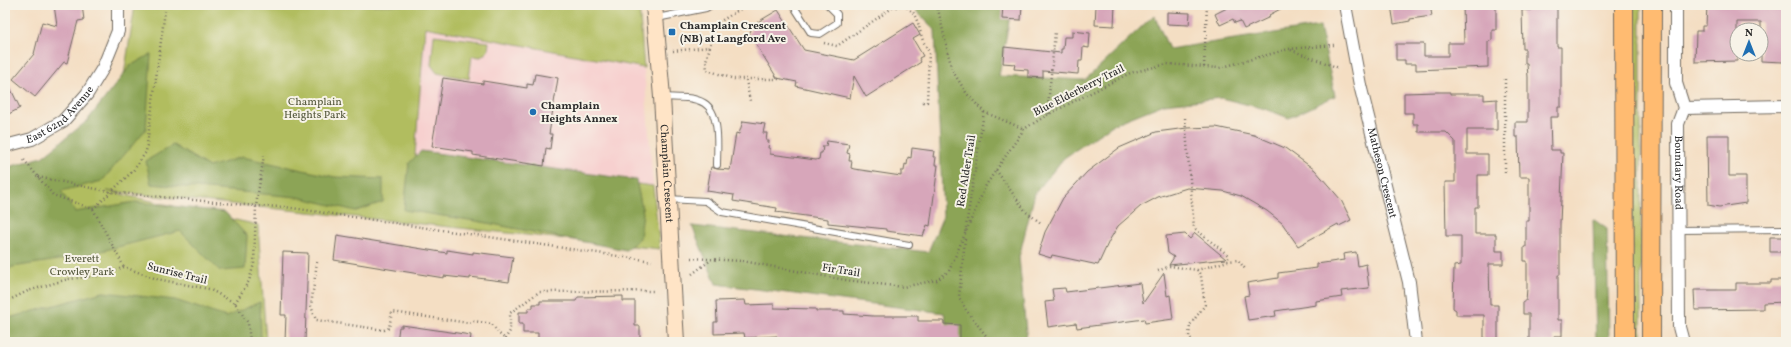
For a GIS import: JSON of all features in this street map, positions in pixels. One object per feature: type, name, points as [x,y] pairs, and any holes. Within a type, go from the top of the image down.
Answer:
[{"type":"main road","points":[[1624,5],[1625,342]]},
{"type":"main road","points":[[1651,342],[1652,5]]},
{"type":"street","name":"East 62nd Avenue","points":[[5,146],[32,139],[63,121],[87,94],[103,68],[118,31],[118,5]]},
{"type":"street","name":"Matheson Crescent","points":[[1345,5],[1360,85],[1409,282],[1416,342]]},
{"type":"street","points":[[1676,5],[1676,83],[1684,108],[1786,106]]},
{"type":"street","name":"Champlain Crescent","points":[[654,12],[662,97],[676,342]]},
{"type":"street","name":"Boundary Road","points":[[1683,342],[1679,327],[1678,124],[1684,108]]},
{"type":"lane","points":[[654,12],[706,8],[711,5]]},
{"type":"lane","points":[[793,5],[811,33],[820,34],[837,23],[837,14],[828,5]]},
{"type":"lane","points":[[662,97],[689,98],[704,103],[714,116],[717,132],[716,165]]},
{"type":"lane","points":[[667,198],[706,201],[722,212],[909,245]]},
{"type":"lane","points":[[1679,230],[1786,230]]},
{"type":"path","points":[[747,5],[716,24],[705,65],[707,70],[734,79],[782,79]]},
{"type":"path","points":[[937,5],[952,70],[967,94],[984,112],[1024,129]]},
{"type":"path","points":[[1204,67],[1207,5]]},
{"type":"path","points":[[821,43],[836,46],[892,8],[905,6],[913,12],[929,52],[927,102],[922,102]]},
{"type":"path","points":[[93,209],[133,171],[146,152],[165,11]]},
{"type":"path","points":[[1049,114],[1048,106],[1055,32]]},
{"type":"path","name":"Blue Elderberry Trail","points":[[965,237],[986,185],[1024,129],[1049,114],[1130,73],[1166,64],[1219,68],[1289,49],[1334,45]]},
{"type":"path","points":[[674,51],[709,47]]},
{"type":"path","points":[[1289,49],[1339,68]]},
{"type":"path","points":[[1505,78],[1505,172]]},
{"type":"path","points":[[746,80],[750,101]]},
{"type":"path","name":"Red Alder Trail","points":[[984,112],[965,237],[959,297],[966,310],[991,342]]},
{"type":"path","points":[[1185,118],[1194,228],[1228,255],[1228,261]]},
{"type":"path","points":[[235,303],[249,281],[254,264],[256,206],[264,155]]},
{"type":"path","points":[[5,302],[28,291],[68,279],[106,275],[124,267],[93,209],[53,195],[24,160]]},
{"type":"path","points":[[996,170],[1026,212],[1041,223]]},
{"type":"path","points":[[38,177],[111,192],[256,206],[286,207],[652,261]]},
{"type":"path","name":"Fir Trail","points":[[691,258],[742,261],[846,280],[903,287],[937,280],[949,271],[965,237]]},
{"type":"path","points":[[692,274],[711,259]]},
{"type":"path","points":[[1158,271],[1170,266],[1197,270],[1228,261],[1238,260],[1246,270]]},
{"type":"path","points":[[317,262],[311,306],[316,320],[384,330],[389,328],[392,312],[469,323],[474,322],[492,324],[509,342]]},
{"type":"path","name":"Sunrise Trail","points":[[124,267],[157,279],[209,289],[235,303],[248,323],[250,342]]},
{"type":"path","points":[[1194,342],[1189,337],[1190,325],[1205,305],[1201,276],[1197,270]]},
{"type":"path","points":[[505,339],[510,331],[510,313],[539,292],[654,291]]},
{"type":"shaded area","name":"Champlain Heights Annex","points":[[425,27],[644,68],[653,186],[415,155]]},
{"type":"green space","name":"Champlain Heights Park","points":[[135,5],[639,5],[644,68],[425,27],[415,155],[653,186],[660,249],[107,191],[258,225],[266,342],[5,342],[5,256],[35,177],[122,88]]},
{"type":"green space","points":[[910,5],[1012,5],[999,76],[1085,80],[1154,15],[1169,49],[1320,26],[1335,96],[1289,118],[1265,109],[1221,98],[1164,104],[1114,124],[1064,158],[1035,193],[1019,257],[1027,342],[950,342],[944,313],[716,284],[692,226],[928,252],[943,216],[935,30]]},
{"type":"green space","points":[[1631,5],[1641,5],[1641,342],[1632,342]]},
{"type":"green space","points":[[434,35],[489,42],[488,51],[481,57],[472,56],[469,79],[437,73],[431,65]]},
{"type":"green space","points":[[151,54],[146,129],[102,181],[61,191],[75,212],[135,202],[225,212],[247,236],[245,269],[220,271],[180,231],[78,257],[12,267],[5,273],[5,168],[42,157],[87,121],[130,66]]},
{"type":"green space","points":[[173,145],[209,167],[242,157],[335,177],[383,179],[383,202],[356,211],[298,197],[151,184],[146,161]]},
{"type":"green space","points":[[421,151],[636,180],[643,213],[640,238],[626,250],[482,222],[404,210],[409,163]]},
{"type":"green space","points":[[1593,219],[1607,229],[1609,342],[1596,342]]},
{"type":"green space","points":[[103,292],[175,300],[226,317],[260,302],[261,342],[5,342],[5,319]]},
{"type":"building","points":[[54,5],[82,5],[84,20],[78,21],[67,63],[64,62],[35,97],[13,79],[34,54],[42,22],[57,26]]},
{"type":"building","points":[[1003,5],[1022,5],[1021,20],[1002,19]]},
{"type":"building","points":[[1096,5],[1115,5],[1114,26],[1095,25]]},
{"type":"building","points":[[1233,5],[1288,5],[1269,15],[1270,17],[1244,29],[1240,21],[1235,23],[1233,19],[1220,25],[1215,14]]},
{"type":"building","points":[[1391,5],[1430,5],[1432,16],[1410,19],[1410,21],[1394,24]]},
{"type":"building","points":[[1463,5],[1496,5],[1496,30],[1492,30],[1492,40],[1488,42],[1488,67],[1416,70],[1416,64],[1405,64],[1405,60],[1396,60],[1396,44],[1424,44],[1424,56],[1448,56],[1448,43],[1464,43]]},
{"type":"building","points":[[1532,5],[1557,5],[1557,47],[1561,47],[1561,107],[1558,107],[1558,117],[1550,117],[1551,150],[1560,150],[1560,153],[1563,153],[1560,223],[1560,275],[1558,275],[1558,320],[1562,320],[1562,336],[1554,336],[1554,342],[1529,342],[1529,314],[1523,314],[1523,301],[1526,301],[1527,288],[1527,261],[1524,261],[1524,247],[1526,247],[1526,221],[1529,221],[1529,177],[1519,177],[1518,137],[1515,137],[1515,122],[1528,122],[1528,77],[1527,64],[1525,64],[1525,49],[1523,49],[1522,10],[1532,10]]},
{"type":"building","points":[[1707,5],[1785,5],[1786,59],[1784,59],[1783,62],[1769,61],[1769,22],[1729,22],[1729,61],[1695,62],[1696,31],[1702,31],[1702,26],[1706,26]]},
{"type":"building","points":[[778,10],[804,50],[854,60],[913,23],[920,35],[913,39],[923,56],[919,58],[921,62],[866,97],[854,76],[850,98],[796,86],[797,82],[777,78],[749,33],[751,31],[750,29],[756,23]]},
{"type":"building","points":[[1167,12],[1190,13],[1189,25],[1167,24]]},
{"type":"building","points":[[1072,31],[1090,33],[1089,48],[1083,47],[1082,61],[1079,61],[1078,74],[1043,71],[1043,78],[1028,77],[1028,70],[1014,69],[1015,64],[1003,63],[1004,47],[1061,53],[1061,49],[1063,49],[1064,37],[1072,37]]},
{"type":"building","points":[[535,74],[558,78],[549,134],[552,134],[550,149],[546,148],[544,166],[473,155],[473,152],[432,146],[443,78],[483,84],[483,81],[527,88],[527,84],[533,85]]},
{"type":"building","points":[[5,77],[20,108],[5,116]]},
{"type":"building","points":[[1450,92],[1450,94],[1484,94],[1484,100],[1497,99],[1497,130],[1467,130],[1467,154],[1488,154],[1488,175],[1478,175],[1478,207],[1475,207],[1475,234],[1496,234],[1496,251],[1503,251],[1503,264],[1489,264],[1490,305],[1498,305],[1498,342],[1484,342],[1484,315],[1456,315],[1456,310],[1453,308],[1454,266],[1461,265],[1461,236],[1446,236],[1445,182],[1455,182],[1455,141],[1446,132],[1418,132],[1418,124],[1413,124],[1413,113],[1404,113],[1404,93]]},
{"type":"building","points":[[743,121],[765,124],[763,133],[767,133],[766,141],[769,141],[768,148],[770,148],[770,154],[816,160],[819,159],[823,146],[826,146],[827,141],[849,144],[847,153],[850,154],[849,161],[852,161],[851,168],[854,169],[901,176],[901,171],[904,171],[905,164],[907,165],[908,157],[911,158],[912,148],[934,151],[933,157],[936,157],[935,165],[938,165],[930,226],[927,225],[923,236],[886,231],[886,229],[828,223],[828,219],[776,212],[777,208],[733,201],[734,195],[707,191],[711,167],[730,170],[736,133],[739,134]]},
{"type":"building","points":[[1216,127],[1254,135],[1285,148],[1315,170],[1341,200],[1351,220],[1339,226],[1338,224],[1298,246],[1282,223],[1267,211],[1241,196],[1223,191],[1187,188],[1158,197],[1141,206],[1118,226],[1098,265],[1052,255],[1051,258],[1038,254],[1045,232],[1063,198],[1087,172],[1119,148],[1156,132],[1187,128]]},
{"type":"building","points":[[1707,135],[1729,135],[1729,176],[1746,176],[1746,203],[1719,207],[1708,205]]},
{"type":"building","points":[[1195,233],[1226,259],[1169,265],[1174,257],[1168,253],[1166,236],[1185,234],[1190,239]]},
{"type":"building","points":[[337,235],[447,253],[447,250],[473,254],[473,252],[513,257],[509,282],[470,277],[470,279],[444,276],[444,278],[334,260]]},
{"type":"building","points":[[1770,237],[1786,237],[1786,252],[1770,252]]},
{"type":"building","points":[[283,252],[308,253],[305,342],[285,342],[286,315],[281,315]]},
{"type":"building","points":[[1356,252],[1358,266],[1366,264],[1369,288],[1341,291],[1342,297],[1316,301],[1316,305],[1275,311],[1276,316],[1248,320],[1244,296],[1249,295],[1247,283],[1278,278],[1278,273],[1317,268],[1317,264],[1344,260],[1343,254]]},
{"type":"building","points":[[1164,273],[1167,296],[1170,295],[1173,319],[1145,323],[1144,319],[1077,328],[1076,323],[1048,327],[1045,302],[1054,301],[1052,289],[1065,288],[1066,292],[1140,283],[1143,303]]},
{"type":"building","points":[[1771,280],[1786,280],[1786,302],[1763,303],[1763,309],[1695,310],[1694,290],[1736,290],[1736,283],[1771,283]]},
{"type":"building","points":[[623,296],[623,301],[635,301],[635,326],[640,326],[640,341],[538,342],[538,333],[523,333],[523,324],[519,324],[519,312],[528,312],[528,308],[533,308],[533,304],[540,304],[540,301],[576,301],[578,297]]},
{"type":"building","points":[[745,300],[746,305],[774,304],[774,308],[844,311],[844,314],[873,316],[918,316],[918,321],[944,321],[944,324],[960,325],[960,342],[821,342],[777,340],[777,336],[745,338],[744,333],[714,334],[714,322],[717,322],[716,301]]},
{"type":"building","points":[[402,325],[471,335],[470,342],[397,342],[399,327],[402,327]]},
{"type":"place","name":"Champlain Crescent (NB) at Langford Ave","points":[[672,32]]},
{"type":"place","name":"Champlain Heights Annex","points":[[533,112]]},
{"type":"park label","name":"Everett Crowley Park","points":[[82,265]]}]
